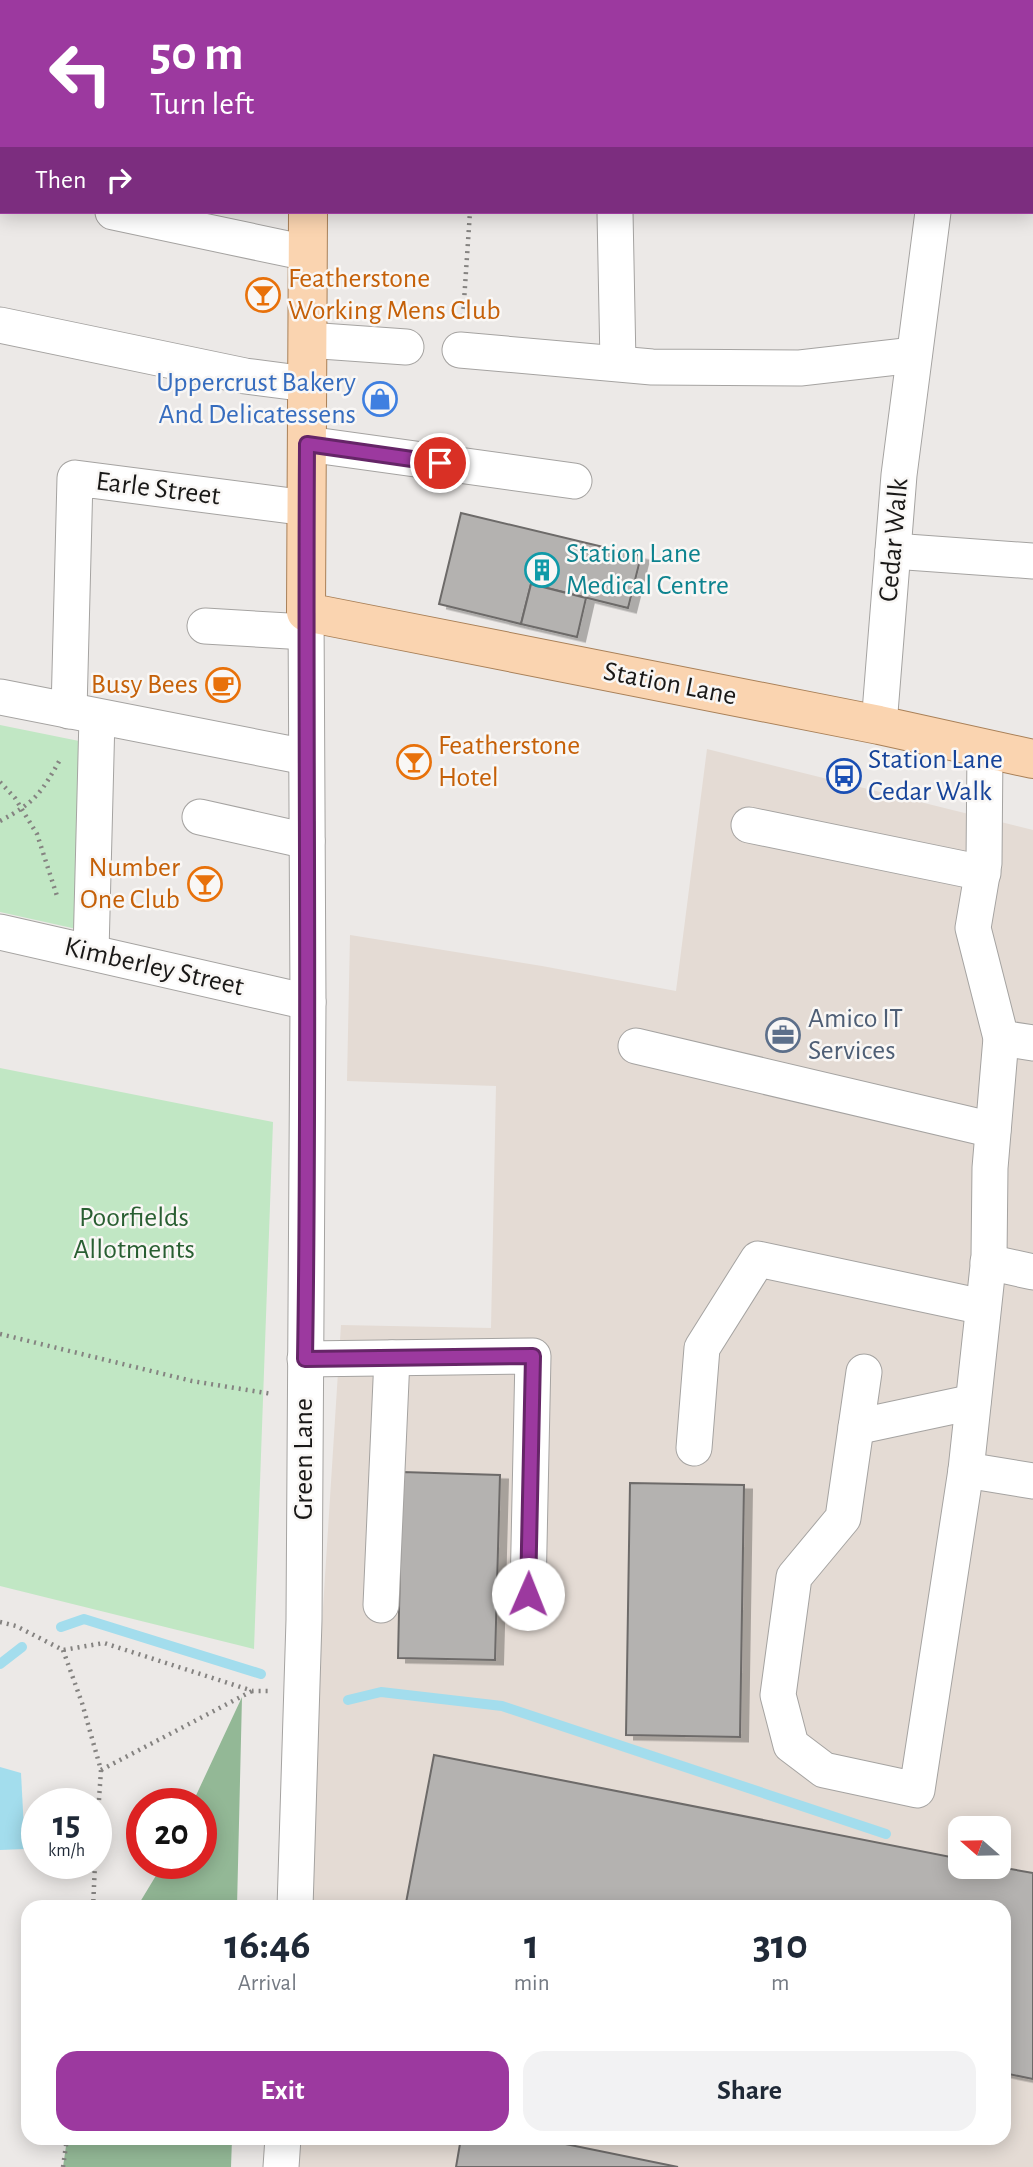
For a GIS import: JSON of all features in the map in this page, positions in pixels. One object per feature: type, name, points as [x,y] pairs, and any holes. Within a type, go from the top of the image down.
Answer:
[{"type":"main road","name":"Green Lane","points":[[306,622],[308,214]]},
{"type":"main road","name":"Station Lane","points":[[306,622],[879,725],[1033,759]]},
{"type":"street","points":[[125,214],[307,253]]},
{"type":"street","points":[[615,214],[618,363]]},
{"type":"street","name":"Cedar Walk","points":[[879,725],[899,475],[933,214]]},
{"type":"street","points":[[0,325],[245,376],[307,384]]},
{"type":"street","points":[[307,340],[406,347]]},
{"type":"street","points":[[460,350],[652,367],[800,368],[914,355]]},
{"type":"street","points":[[307,444],[574,481]]},
{"type":"street","name":"Earle Street","points":[[83,714],[75,478],[307,508]]},
{"type":"street","points":[[893,551],[1033,561]]},
{"type":"street","points":[[205,626],[306,622]]},
{"type":"street","name":"Green Lane","points":[[295,1900],[304,1620],[308,1002],[306,622]]},
{"type":"street","points":[[0,697],[306,757]]},
{"type":"street","points":[[83,714],[92,917],[91,952]]},
{"type":"street","points":[[864,1372],[843,1518],[794,1577],[778,1695],[791,1745],[824,1770],[917,1790],[973,1402],[988,1262],[989,1168],[993,1130],[1017,1040],[973,928],[983,873],[985,748]]},
{"type":"street","points":[[200,817],[307,841]]},
{"type":"street","points":[[749,825],[983,873]]},
{"type":"street","name":"Kimberley Street","points":[[0,932],[308,1002]]},
{"type":"street","points":[[636,1046],[993,1130]]},
{"type":"street","points":[[694,1448],[702,1348],[758,1259],[983,1307]]},
{"type":"street","points":[[988,1262],[1033,1272]]},
{"type":"street","points":[[305,1359],[533,1356],[528,1594]]},
{"type":"street","points":[[381,1605],[392,1358]]},
{"type":"street","points":[[856,1427],[973,1402]]},
{"type":"street","points":[[965,1471],[1033,1481]]},
{"type":"street","points":[[281,2167],[283,2145]]},
{"type":"path","points":[[460,350],[470,214]]},
{"type":"path","points":[[0,821],[22,809],[41,792],[83,714]]},
{"type":"path","points":[[0,782],[22,809],[37,834],[54,892],[63,904],[77,913],[92,917]]},
{"type":"path","points":[[0,1334],[192,1381],[304,1400]]},
{"type":"path","points":[[0,1622],[16,1626],[63,1650],[104,1643],[253,1691],[301,1691]]},
{"type":"path","points":[[63,1650],[82,1703],[101,1770],[100,1788]]},
{"type":"path","points":[[101,1770],[253,1691]]},
{"type":"path","points":[[93,1900],[94,1879]]},
{"type":"path","points":[[63,2167],[66,2145]]},
{"type":"shaded area","points":[[707,749],[1033,830],[1033,2167],[288,2167],[290,2145],[1011,2145],[1011,1900],[304,1900],[341,1325],[491,1328],[496,1086],[347,1081],[350,935],[676,991]]},
{"type":"green space","points":[[0,725],[89,743],[81,930],[0,912]]},
{"type":"green space","name":"Poorfields Allotments","points":[[0,1068],[273,1122],[254,1649],[0,1586]]},
{"type":"green space","points":[[242,1697],[237,1900],[141,1900],[154,1879],[217,1879],[217,1788],[199,1788]]},
{"type":"green space","points":[[66,2145],[232,2145],[231,2167],[63,2167]]},
{"type":"water","points":[[0,1767],[21,1773],[22,1788],[21,1849],[0,1850]]},
{"type":"building","name":"Station Lane Medical Centre","points":[[461,513],[641,556],[628,608],[531,584],[521,624],[439,604]]},
{"type":"building","points":[[531,584],[586,598],[577,637],[521,624]]},
{"type":"building","points":[[402,1472],[500,1475],[495,1660],[398,1658]]},
{"type":"building","points":[[630,1483],[744,1485],[740,1737],[626,1735]]},
{"type":"building","points":[[434,1755],[948,1856],[948,1880],[1012,1880],[1012,1869],[1033,1873],[1033,2079],[1011,2074],[1011,1900],[407,1900]]},
{"type":"building","points":[[460,2145],[570,2145],[678,2167],[456,2167]]},
{"type":"waterway","points":[[61,1627],[84,1619],[261,1674]]},
{"type":"waterway","points":[[0,1664],[22,1647]]},
{"type":"waterway","points":[[348,1700],[381,1692],[502,1706],[886,1834]]},
{"type":"place","name":"Featherstone Working Mens Club","points":[[263,295]]},
{"type":"place","name":"Uppercrust Bakery And Delicatessens","points":[[380,399]]},
{"type":"place","name":"Station Lane Medical Centre","points":[[542,570]]},
{"type":"place","name":"Busy Bees","points":[[223,685]]},
{"type":"place","name":"Featherstone Hotel","points":[[414,762]]},
{"type":"place","name":"Station Lane Cedar Walk","points":[[844,776]]},
{"type":"place","name":"Number One Club","points":[[205,884]]},
{"type":"place","name":"Amico IT Services","points":[[783,1035]]},
{"type":"route","points":[[440,463],[307,444],[308,1002],[305,1359],[533,1356],[528,1594]]}]
